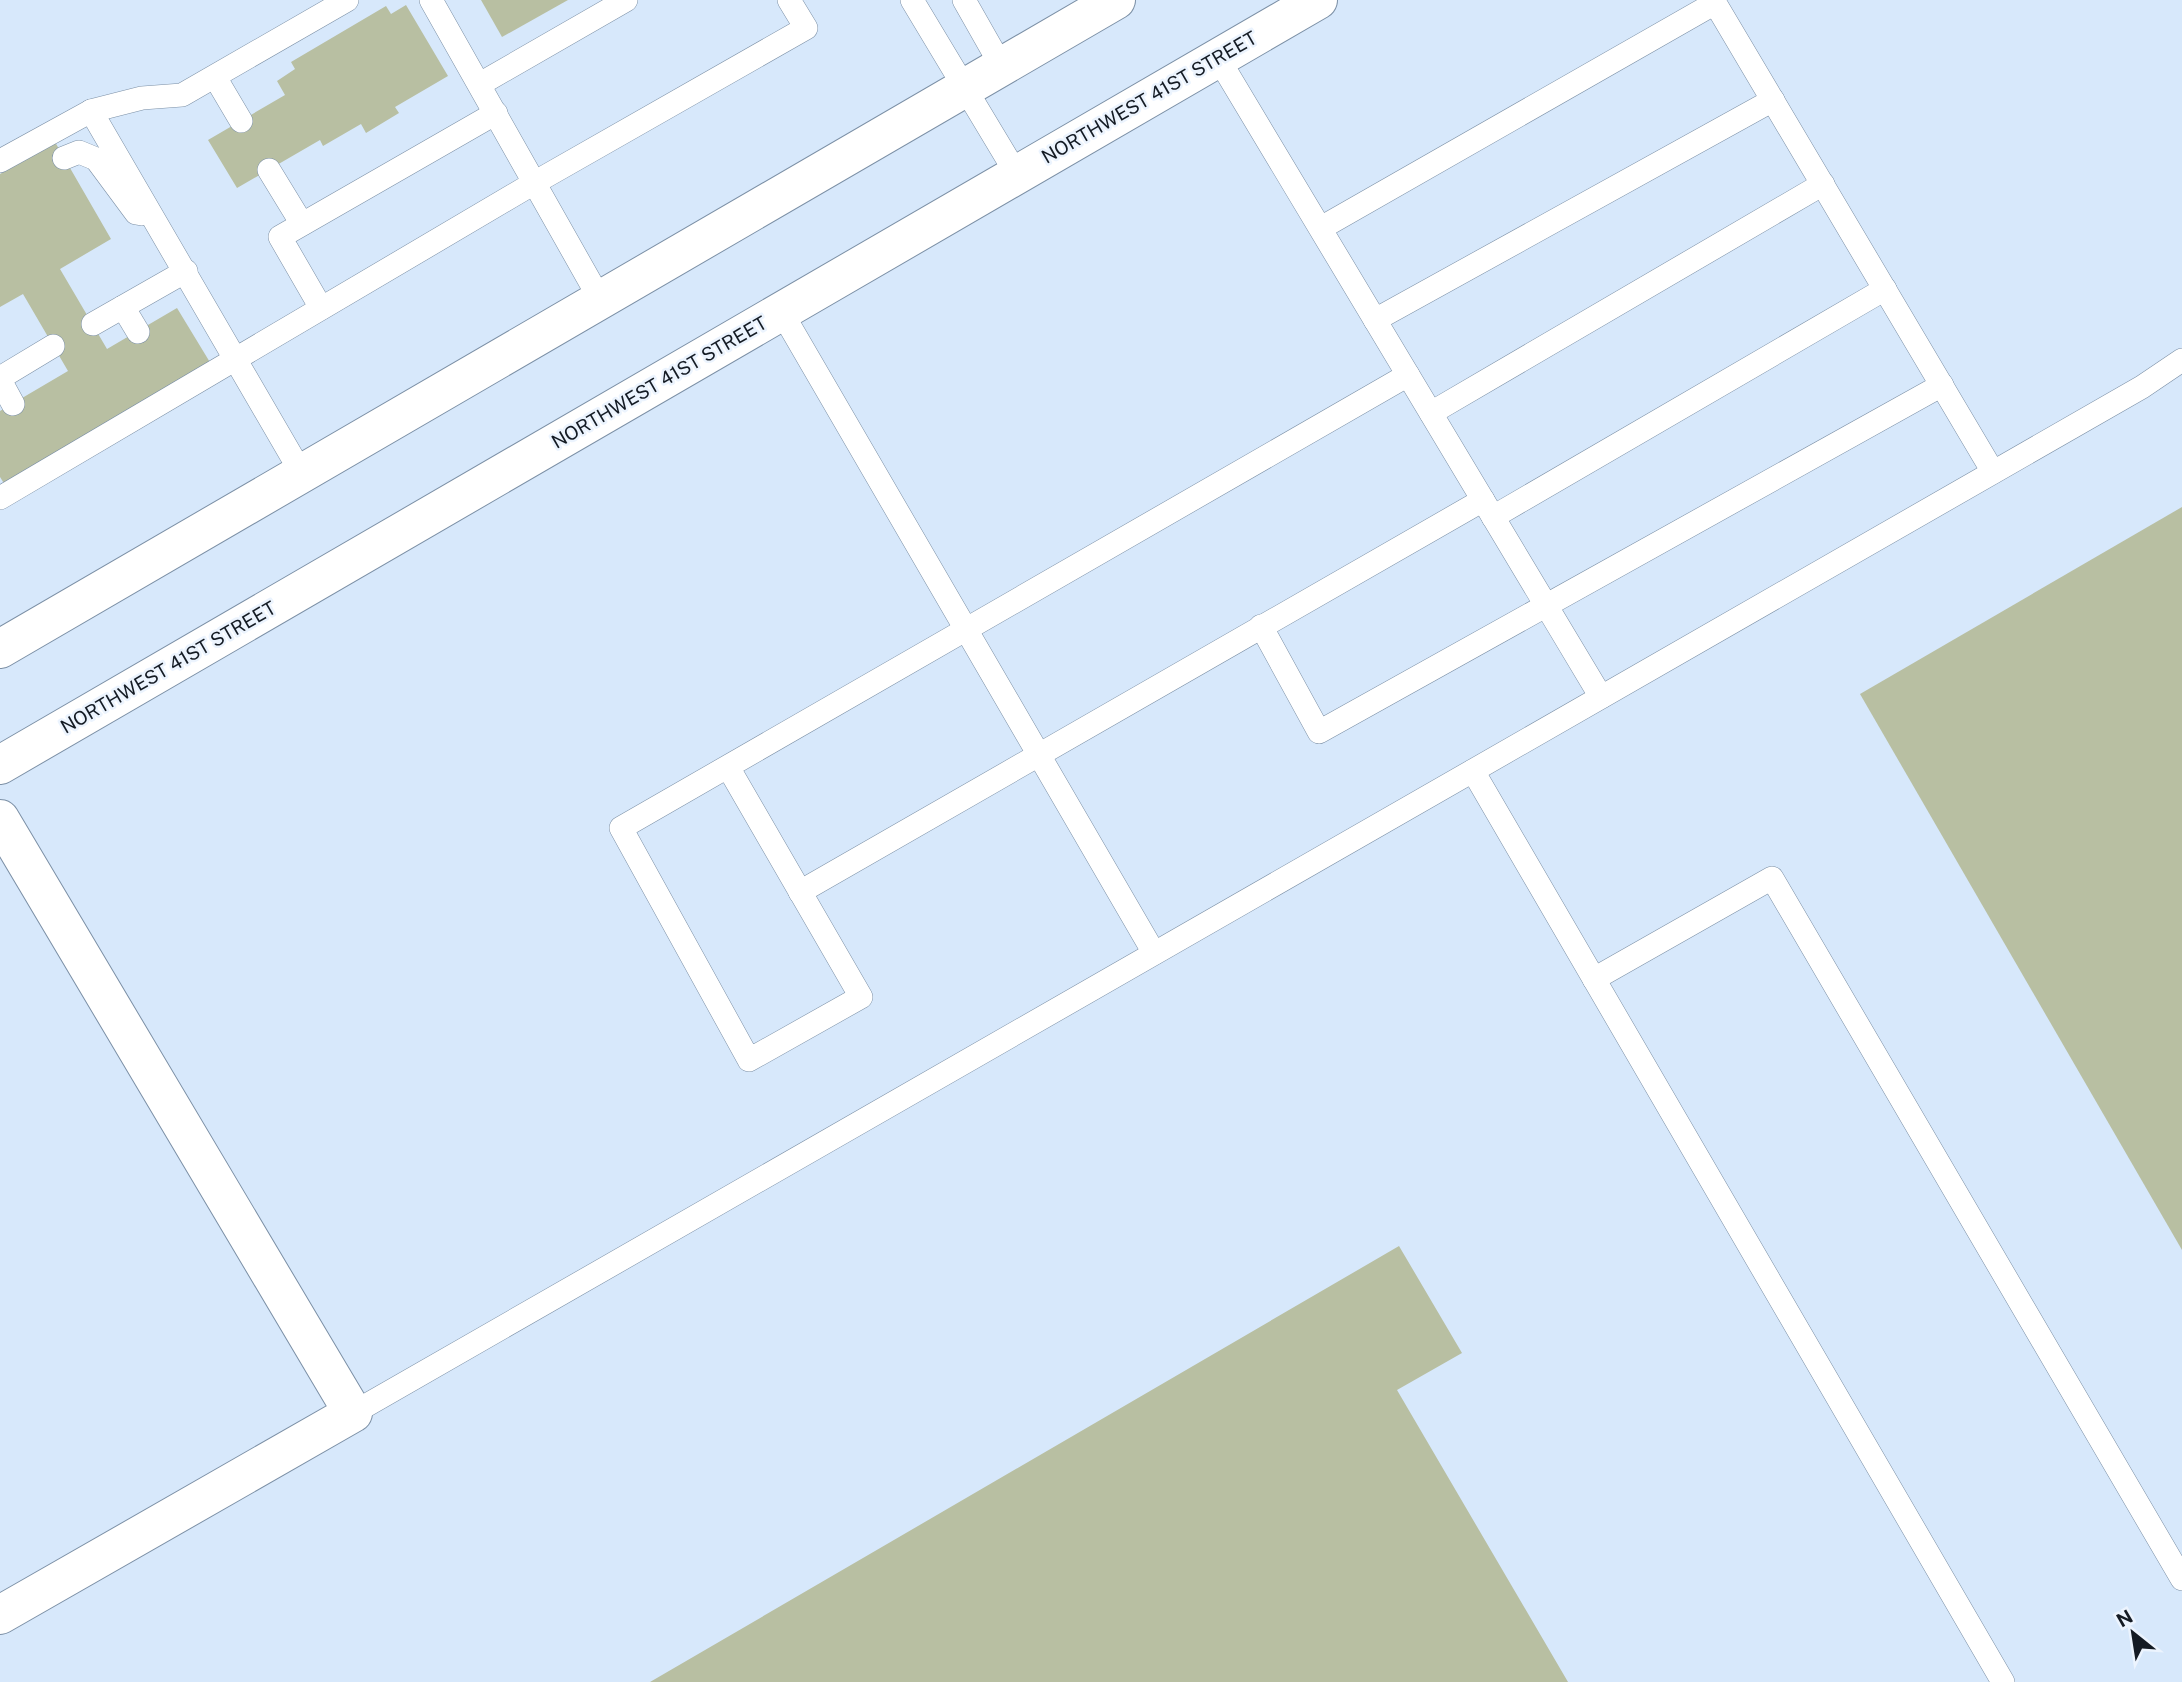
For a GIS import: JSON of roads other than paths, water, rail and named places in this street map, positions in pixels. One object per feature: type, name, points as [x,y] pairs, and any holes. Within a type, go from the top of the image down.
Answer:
[{"type":"main road","points":[[0,649],[1116,0]]},
{"type":"main road","name":"NORTHWEST 41ST STREET","points":[[0,765],[1318,0]]},
{"type":"main road","points":[[0,819],[353,1413],[0,1615]]},
{"type":"lane","points":[[0,161],[92,111],[142,98],[182,95],[347,0]]},
{"type":"lane","points":[[431,0],[601,300]]},
{"type":"lane","points":[[480,84],[626,0]]},
{"type":"lane","points":[[0,498],[111,427],[237,358],[534,183],[806,28],[789,0]]},
{"type":"lane","points":[[912,0],[1016,173]]},
{"type":"lane","points":[[964,0],[1002,67]]},
{"type":"lane","points":[[1321,228],[1715,3],[1993,472]]},
{"type":"lane","points":[[1218,58],[1601,697]]},
{"type":"lane","points":[[215,76],[241,121]]},
{"type":"lane","points":[[1375,320],[1773,100]]},
{"type":"lane","points":[[92,111],[302,474]]},
{"type":"lane","points":[[321,308],[280,237],[496,113]]},
{"type":"lane","points":[[64,158],[79,152],[96,159],[136,214],[152,215]]},
{"type":"lane","points":[[269,170],[302,224]]},
{"type":"lane","points":[[1431,413],[1823,184]]},
{"type":"lane","points":[[93,324],[186,271]]},
{"type":"lane","points":[[800,892],[1261,626],[1488,509],[1885,289]]},
{"type":"lane","points":[[123,307],[138,332]]},
{"type":"lane","points":[[781,311],[1154,953]]},
{"type":"lane","points":[[13,404],[0,379],[53,346]]},
{"type":"lane","points":[[353,1413],[2142,387],[2182,360]]},
{"type":"lane","points":[[728,766],[861,997],[749,1060],[621,828],[728,766],[1408,375]]},
{"type":"lane","points":[[1261,626],[1319,732],[1942,385]]},
{"type":"lane","points":[[1473,771],[2003,1682]]},
{"type":"lane","points":[[1594,979],[1772,878],[2182,1579]]}]
